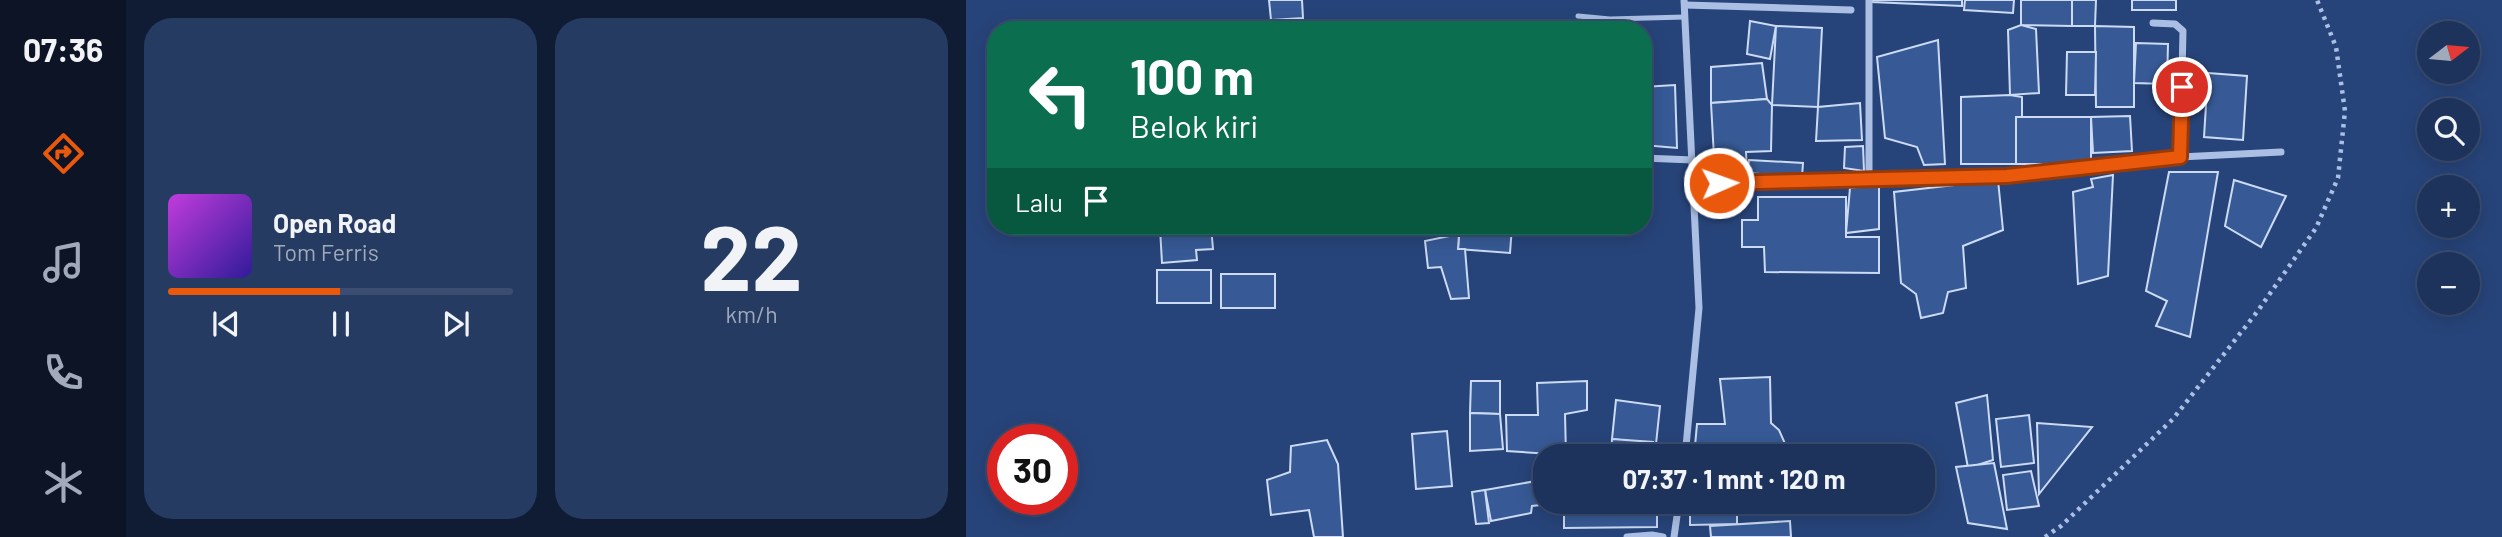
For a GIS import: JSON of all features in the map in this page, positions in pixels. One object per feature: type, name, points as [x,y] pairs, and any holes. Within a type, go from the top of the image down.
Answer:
[{"type":"street","points":[[1869,0],[1869,180]]},
{"type":"street","points":[[1686,444],[1699,308],[1684,2],[1851,10]]},
{"type":"street","points":[[2153,23],[2175,24],[2183,31],[2180,157]]},
{"type":"street","points":[[1694,184],[2007,176],[2180,157],[2281,152]]},
{"type":"street","points":[[1652,158],[1693,160]]},
{"type":"street","points":[[1674,537],[1677,514]]},
{"type":"street","points":[[1628,537],[1663,537]]},
{"type":"lane","points":[[1577,16],[1609,19],[1685,17]]},
{"type":"path","points":[[2045,537],[2061,526],[2173,419],[2257,312],[2316,228],[2338,178],[2345,111],[2336,47],[2316,0]]},
{"type":"building","points":[[1269,0],[1302,0],[1303,18],[1271,20]]},
{"type":"building","points":[[1962,0],[1962,6],[1872,2]]},
{"type":"building","points":[[1965,0],[2014,0],[2013,13],[1964,10]]},
{"type":"building","points":[[2021,0],[2072,0],[2072,26],[2021,25]]},
{"type":"building","points":[[2072,0],[2096,0],[2095,26],[2072,26]]},
{"type":"building","points":[[2132,0],[2176,0],[2176,10],[2132,10]]},
{"type":"building","points":[[1750,21],[1776,26],[1770,59],[1747,54]]},
{"type":"building","points":[[2021,25],[2036,29],[2039,93],[2010,95],[2008,30]]},
{"type":"building","points":[[1776,26],[1822,28],[1818,107],[1772,105]]},
{"type":"building","points":[[2095,26],[2134,27],[2134,107],[2096,107]]},
{"type":"building","points":[[1938,40],[1945,164],[1924,165],[1917,147],[1885,138],[1877,57]]},
{"type":"building","points":[[2136,43],[2168,44],[2167,84],[2134,83]]},
{"type":"building","points":[[2067,52],[2096,52],[2095,95],[2066,95]]},
{"type":"building","points":[[1762,63],[1767,99],[1711,103],[1711,67]]},
{"type":"building","points":[[2208,73],[2247,76],[2243,140],[2204,137]]},
{"type":"building","points":[[1675,85],[1677,148],[1652,146],[1652,86]]},
{"type":"building","points":[[1961,97],[2022,97],[2022,117],[2016,117],[2016,164],[1961,164]]},
{"type":"building","points":[[1767,99],[1772,105],[1771,151],[1746,152],[1747,173],[1715,175],[1711,103]]},
{"type":"building","points":[[1860,103],[1862,140],[1816,141],[1818,107]]},
{"type":"building","points":[[2130,116],[2132,151],[2093,153],[2091,117]]},
{"type":"building","points":[[2016,117],[2091,117],[2091,164],[2016,164]]},
{"type":"building","points":[[1863,146],[1864,171],[1844,168],[1845,147]]},
{"type":"building","points":[[1749,160],[1803,163],[1802,177],[1747,173]]},
{"type":"building","points":[[2169,172],[2218,172],[2190,337],[2156,326],[2167,301],[2146,291]]},
{"type":"building","points":[[2113,175],[2108,276],[2078,284],[2073,192],[2093,187],[2091,179]]},
{"type":"building","points":[[1998,180],[2003,230],[1963,246],[1966,288],[1948,292],[1943,313],[1921,318],[1916,294],[1901,283],[1894,192]]},
{"type":"building","points":[[2234,180],[2286,196],[2261,247],[2225,226]]},
{"type":"building","points":[[1879,184],[1879,229],[1846,233],[1850,188]]},
{"type":"building","points":[[1758,197],[1846,197],[1846,237],[1879,237],[1879,273],[1765,272],[1764,247],[1742,247],[1742,220],[1758,220]]},
{"type":"building","points":[[1160,235],[1212,235],[1213,249],[1196,250],[1197,260],[1162,263]]},
{"type":"building","points":[[1459,235],[1511,235],[1510,253],[1458,249]]},
{"type":"building","points":[[1459,235],[1458,249],[1465,249],[1469,298],[1451,299],[1441,267],[1428,268],[1425,241]]},
{"type":"building","points":[[1157,270],[1211,270],[1211,303],[1157,303]]},
{"type":"building","points":[[1221,274],[1275,274],[1275,308],[1221,308]]},
{"type":"building","points":[[1770,377],[1771,423],[1779,430],[1785,444],[1695,444],[1697,424],[1725,424],[1720,379]]},
{"type":"building","points":[[1471,381],[1500,381],[1500,414],[1470,413]]},
{"type":"building","points":[[1587,381],[1587,410],[1565,414],[1566,444],[1533,444],[1533,453],[1507,451],[1506,415],[1538,415],[1537,383]]},
{"type":"building","points":[[1987,395],[1993,460],[1968,468],[1956,403]]},
{"type":"building","points":[[1616,400],[1660,406],[1656,444],[1612,439]]},
{"type":"building","points":[[1470,413],[1500,414],[1503,449],[1470,451]]},
{"type":"building","points":[[2029,415],[2034,463],[2001,467],[1996,419]]},
{"type":"building","points":[[2037,423],[2092,427],[2039,494]]},
{"type":"building","points":[[1447,431],[1452,486],[1416,489],[1412,434]]},
{"type":"building","points":[[1612,439],[1653,442],[1653,444],[1612,444]]},
{"type":"building","points":[[1327,440],[1338,464],[1343,537],[1314,537],[1309,510],[1271,515],[1267,480],[1290,472],[1291,446]]},
{"type":"building","points":[[1994,463],[2007,529],[1968,523],[1956,467]]},
{"type":"building","points":[[2031,471],[2039,506],[2007,510],[2003,475]]},
{"type":"building","points":[[1533,482],[1531,513],[1491,521],[1485,490]]},
{"type":"building","points":[[1485,490],[1489,523],[1476,524],[1472,492]]},
{"type":"building","points":[[1564,514],[1657,514],[1657,527],[1564,528]]},
{"type":"building","points":[[1690,514],[1737,514],[1737,524],[1690,525]]},
{"type":"building","points":[[1790,521],[1791,537],[1711,537],[1710,526]]},
{"type":"route","points":[[1719,183],[2007,176],[2180,157],[2182,87]]}]
